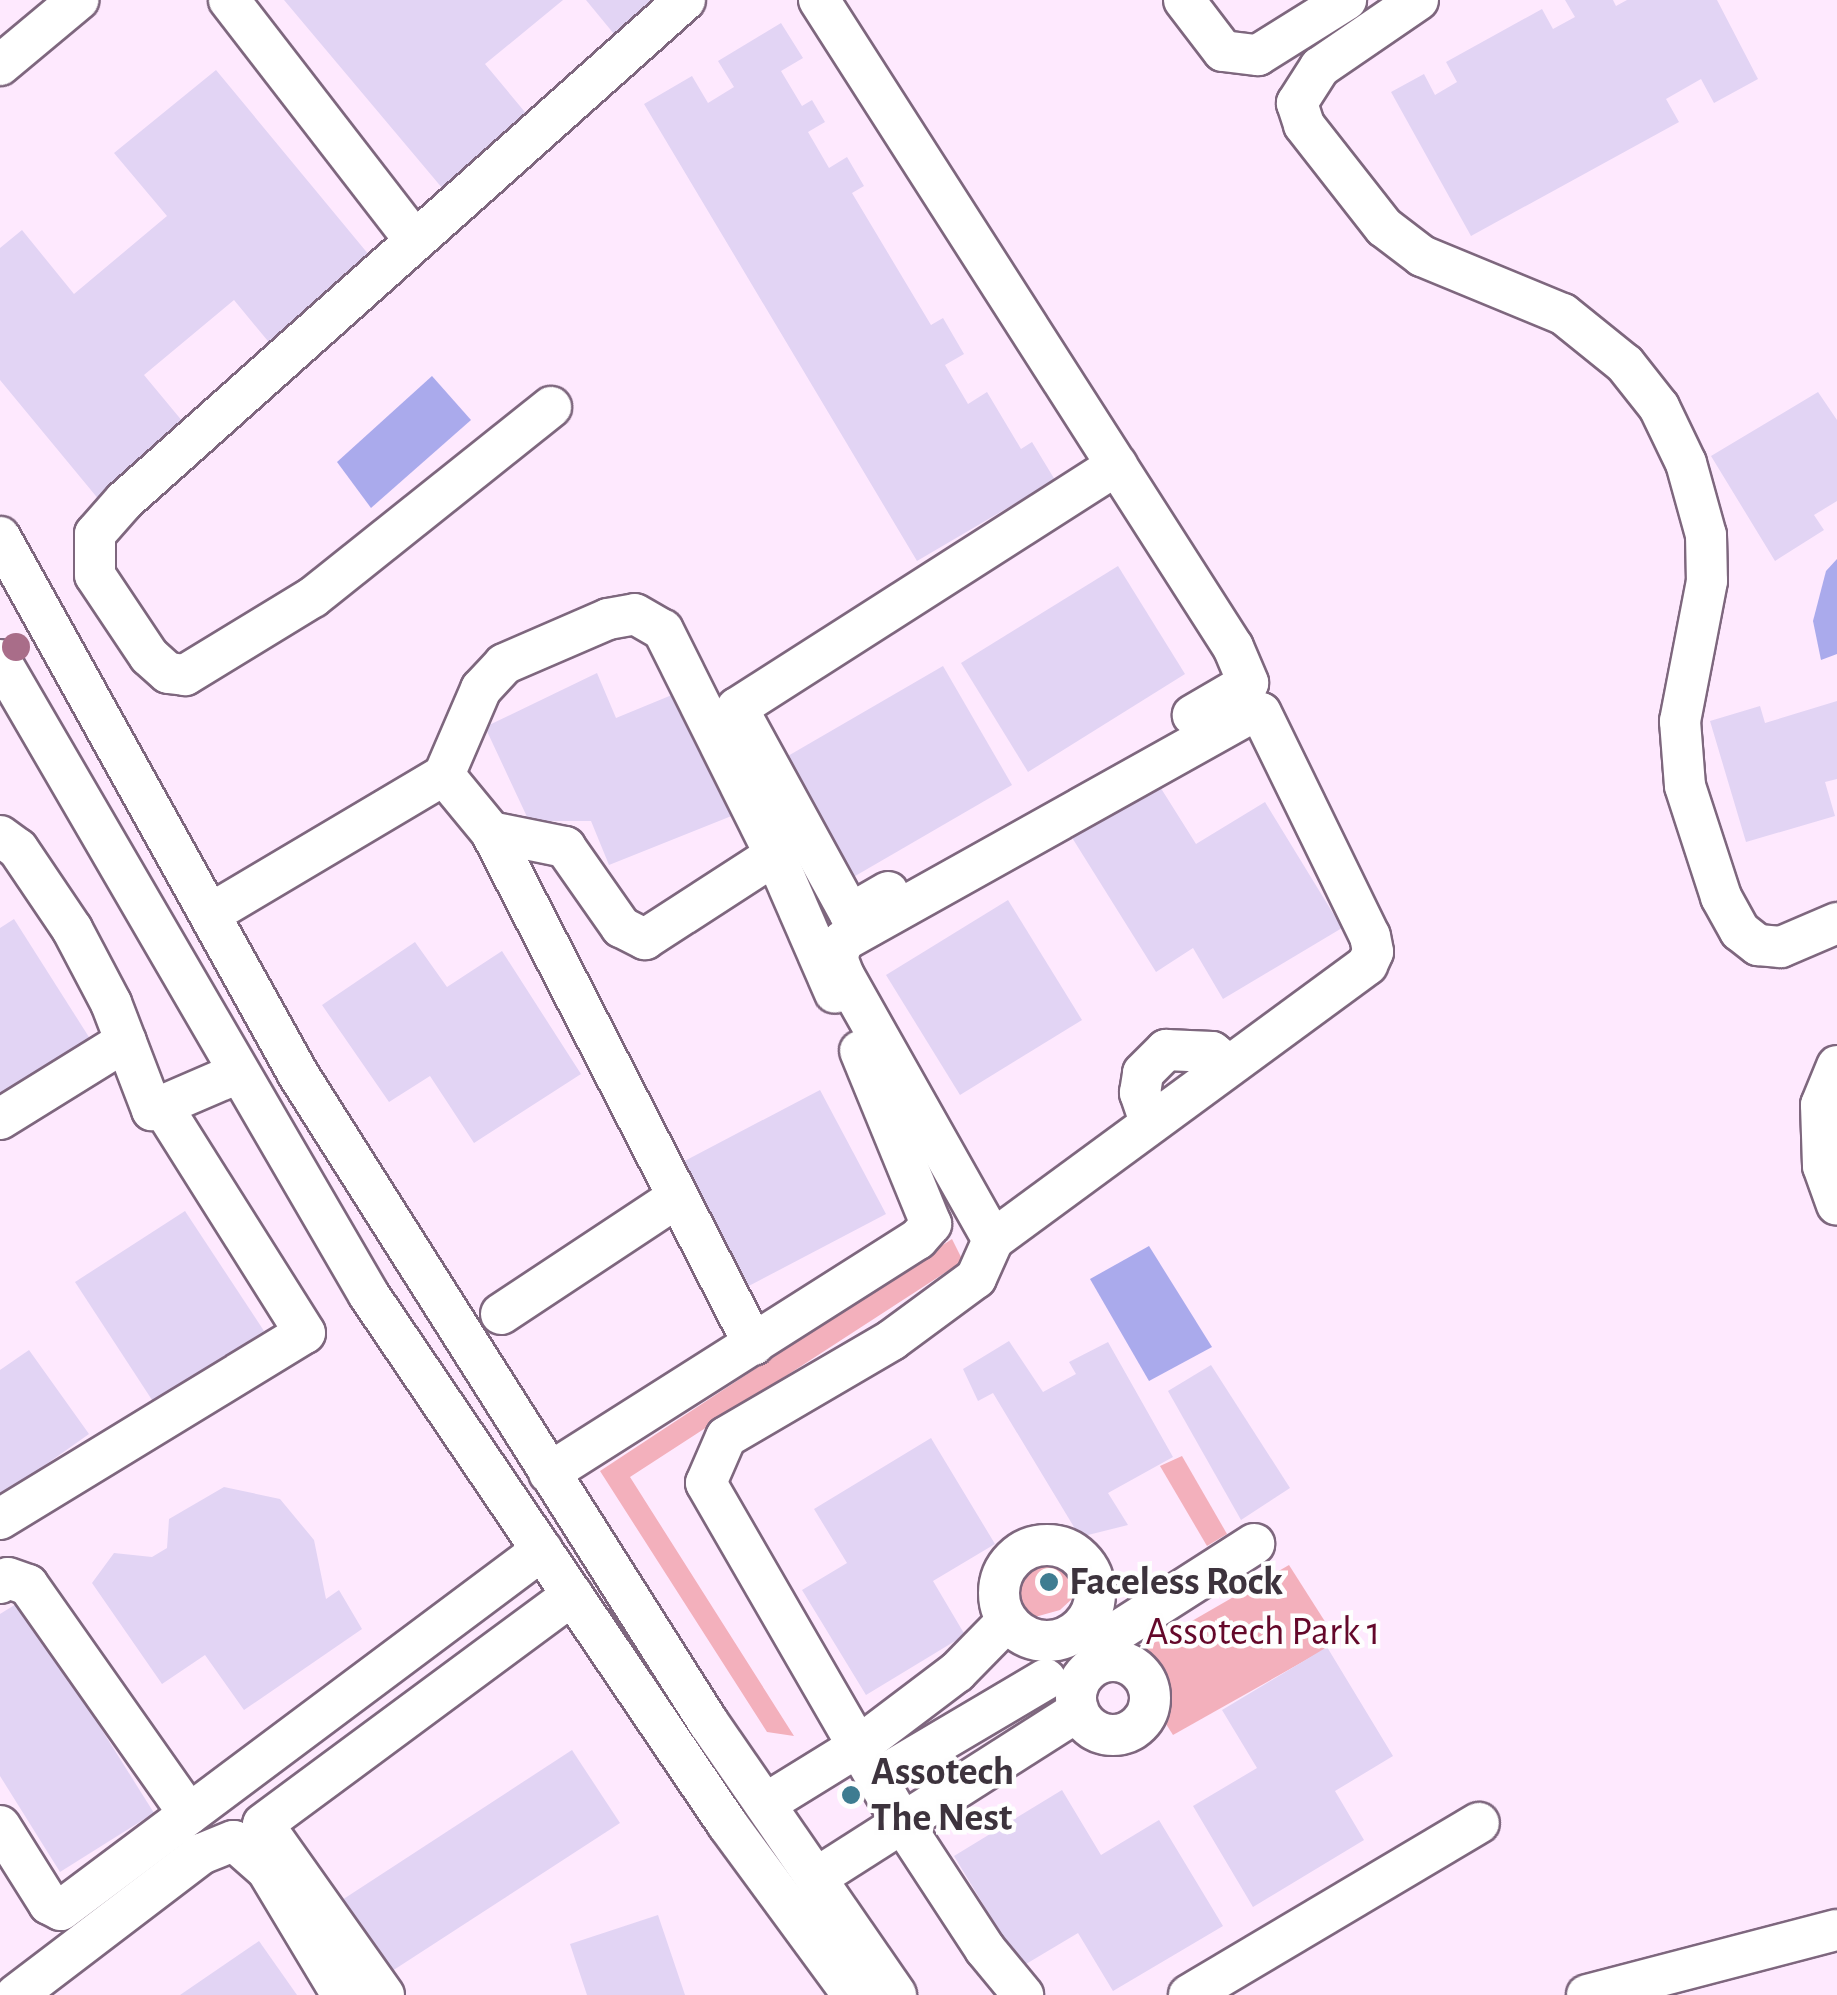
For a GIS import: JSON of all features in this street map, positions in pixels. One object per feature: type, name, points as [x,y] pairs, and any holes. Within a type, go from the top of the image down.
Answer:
[{"type":"street","points":[[0,65],[78,0]]},
{"type":"street","points":[[229,0],[415,241]]},
{"type":"street","points":[[551,407],[313,597],[185,676],[168,673],[149,656],[95,575],[95,534],[124,501],[685,0]]},
{"type":"street","points":[[819,0],[1233,647],[1248,683],[850,914],[737,708],[1116,466]]},
{"type":"street","points":[[1184,0],[1223,51],[1258,55],[1346,0]]},
{"type":"street","points":[[1418,0],[1320,67],[1297,103],[1304,125],[1384,227],[1422,256],[1563,314],[1624,364],[1659,407],[1686,462],[1706,535],[1707,581],[1680,722],[1684,786],[1721,897],[1740,931],[1758,945],[1781,947],[1837,922]]},
{"type":"street","points":[[0,537],[298,1074],[548,1473],[736,1762],[896,1995]]},
{"type":"street","points":[[210,914],[444,774],[481,689],[504,664],[608,619],[635,614],[663,630],[775,855],[931,1224],[754,1345],[548,1473]]},
{"type":"street","points":[[0,660],[54,760],[369,1295],[702,1786],[852,1995]]},
{"type":"street","points":[[993,1240],[844,976],[836,958],[844,940],[1244,716],[1261,714],[1272,725],[1373,952],[1367,965],[1149,1119],[993,1240],[976,1278],[892,1340],[726,1438],[711,1462],[706,1483],[712,1500],[902,1822],[985,1950],[1023,1995]]},
{"type":"street","points":[[54,760],[104,724]]},
{"type":"street","points":[[444,774],[491,832],[754,1345]]},
{"type":"street","points":[[491,832],[565,848],[622,926],[645,938],[775,855]]},
{"type":"street","points":[[0,836],[18,849],[72,929],[126,1042],[152,1110],[238,1073]]},
{"type":"street","points":[[0,1119],[126,1042]]},
{"type":"street","points":[[1837,1066],[1820,1105],[1823,1166],[1837,1205]]},
{"type":"street","points":[[0,1519],[305,1334],[162,1106]]},
{"type":"street","points":[[502,1314],[678,1196]]},
{"type":"street","points":[[816,1878],[1078,1710],[1083,1676],[1101,1640],[1254,1544]]},
{"type":"street","points":[[1078,1710],[1104,1734],[1128,1732],[1146,1715],[1145,1679],[1101,1640],[1090,1573],[1082,1560],[1054,1545],[1022,1551],[1002,1575],[1000,1607],[1008,1621],[1018,1632],[1048,1641],[1101,1640]]},
{"type":"street","points":[[0,1826],[49,1904],[61,1910],[542,1550]]},
{"type":"street","points":[[0,1583],[8,1578],[28,1585],[189,1814]]},
{"type":"street","points":[[384,1995],[263,1824],[573,1595]]},
{"type":"street","points":[[868,1763],[1008,1621]]},
{"type":"street","points":[[765,1804],[868,1763],[1046,1679]]},
{"type":"street","points":[[702,1786],[736,1762]]},
{"type":"street","points":[[1189,1995],[1479,1823]]},
{"type":"street","points":[[16,1995],[201,1854],[234,1841],[267,1870],[342,1995]]},
{"type":"street","points":[[1587,1995],[1837,1930]]},
{"type":"green space","points":[[952,1239],[963,1261],[630,1477],[794,1736],[767,1732],[600,1471]]},
{"type":"green space","points":[[1182,1456],[1227,1534],[1207,1546],[1160,1466]]},
{"type":"green space","points":[[1055,1554],[1071,1563],[1086,1586],[1060,1610],[1035,1617],[1008,1599],[1007,1580],[1036,1557]]},
{"type":"green space","name":"Assotech Park 1","points":[[1289,1565],[1338,1642],[1173,1735],[1133,1672],[1133,1655]]},
{"type":"water","points":[[432,376],[471,420],[371,508],[337,462]]},
{"type":"water","points":[[1837,559],[1837,654],[1821,660],[1813,621],[1826,571]]},
{"type":"water","points":[[1149,1246],[1212,1347],[1149,1381],[1090,1279]]},
{"type":"building","points":[[284,0],[563,0],[485,64],[534,123],[448,195]]},
{"type":"building","points":[[586,0],[656,0],[614,34]]},
{"type":"building","points":[[1565,0],[1613,0],[1616,6],[1627,0],[1717,0],[1758,79],[1714,103],[1701,79],[1666,99],[1679,122],[1471,236],[1391,92],[1424,74],[1435,95],[1457,82],[1446,62],[1542,9],[1553,29],[1575,17]]},
{"type":"building","points":[[781,23],[803,58],[781,71],[802,106],[812,100],[825,122],[808,132],[829,168],[847,157],[864,186],[852,193],[931,325],[943,318],[964,354],[945,365],[968,404],[987,392],[1021,449],[1032,442],[1055,480],[917,561],[644,104],[692,76],[708,103],[734,87],[718,61]]},
{"type":"building","points":[[216,70],[374,261],[272,346],[234,300],[144,375],[188,428],[100,501],[0,380],[0,248],[22,230],[74,294],[167,216],[114,153]]},
{"type":"building","points":[[1818,392],[1837,420],[1837,501],[1814,515],[1824,530],[1775,561],[1711,456]]},
{"type":"building","points":[[1118,566],[1185,674],[1028,772],[961,663]]},
{"type":"building","points":[[943,666],[1012,785],[850,879],[781,760]]},
{"type":"building","points":[[597,673],[616,718],[684,690],[734,815],[609,865],[591,821],[529,821],[485,727]]},
{"type":"building","points":[[1837,701],[1837,779],[1825,782],[1835,816],[1746,842],[1710,721],[1760,706],[1765,723]]},
{"type":"building","points":[[1157,782],[1196,844],[1265,802],[1342,928],[1223,999],[1193,948],[1156,972],[1071,836]]},
{"type":"building","points":[[1008,900],[1082,1020],[960,1095],[886,975]]},
{"type":"building","points":[[14,919],[94,1045],[0,1104],[0,928]]},
{"type":"building","points":[[415,942],[447,987],[502,951],[581,1074],[474,1143],[430,1076],[389,1102],[322,1005]]},
{"type":"building","points":[[820,1090],[886,1214],[743,1289],[677,1165]]},
{"type":"building","points":[[185,1211],[264,1331],[154,1403],[75,1282]]},
{"type":"building","points":[[1009,1341],[1043,1392],[1076,1374],[1069,1362],[1108,1342],[1173,1457],[1108,1493],[1128,1525],[1080,1537],[993,1393],[978,1401],[963,1369]]},
{"type":"building","points":[[29,1350],[89,1434],[0,1497],[0,1370]]},
{"type":"building","points":[[1211,1365],[1290,1488],[1241,1520],[1168,1391]]},
{"type":"building","points":[[931,1438],[995,1544],[933,1581],[965,1635],[866,1695],[802,1590],[847,1563],[814,1509]]},
{"type":"building","points":[[224,1487],[280,1499],[314,1540],[326,1599],[339,1590],[362,1629],[244,1710],[205,1655],[162,1684],[92,1583],[114,1553],[152,1557],[167,1548],[169,1519]]},
{"type":"building","points":[[21,1601],[154,1813],[60,1872],[0,1776],[0,1614]]},
{"type":"building","points":[[1327,1647],[1393,1756],[1335,1791],[1364,1840],[1253,1907],[1193,1806],[1257,1768],[1222,1710]]},
{"type":"building","points":[[572,1750],[620,1823],[389,1973],[342,1900]]},
{"type":"building","points":[[1062,1790],[1101,1855],[1159,1820],[1223,1926],[1113,1991],[1078,1933],[1021,1967],[954,1856]]},
{"type":"building","points":[[658,1915],[685,1995],[587,1995],[570,1944]]},
{"type":"building","points":[[259,1941],[297,1995],[180,1995]]},
{"type":"place","name":"Faceless Rock","points":[[1049,1582]]},
{"type":"place","name":"Assotech The Nest","points":[[851,1795]]}]
